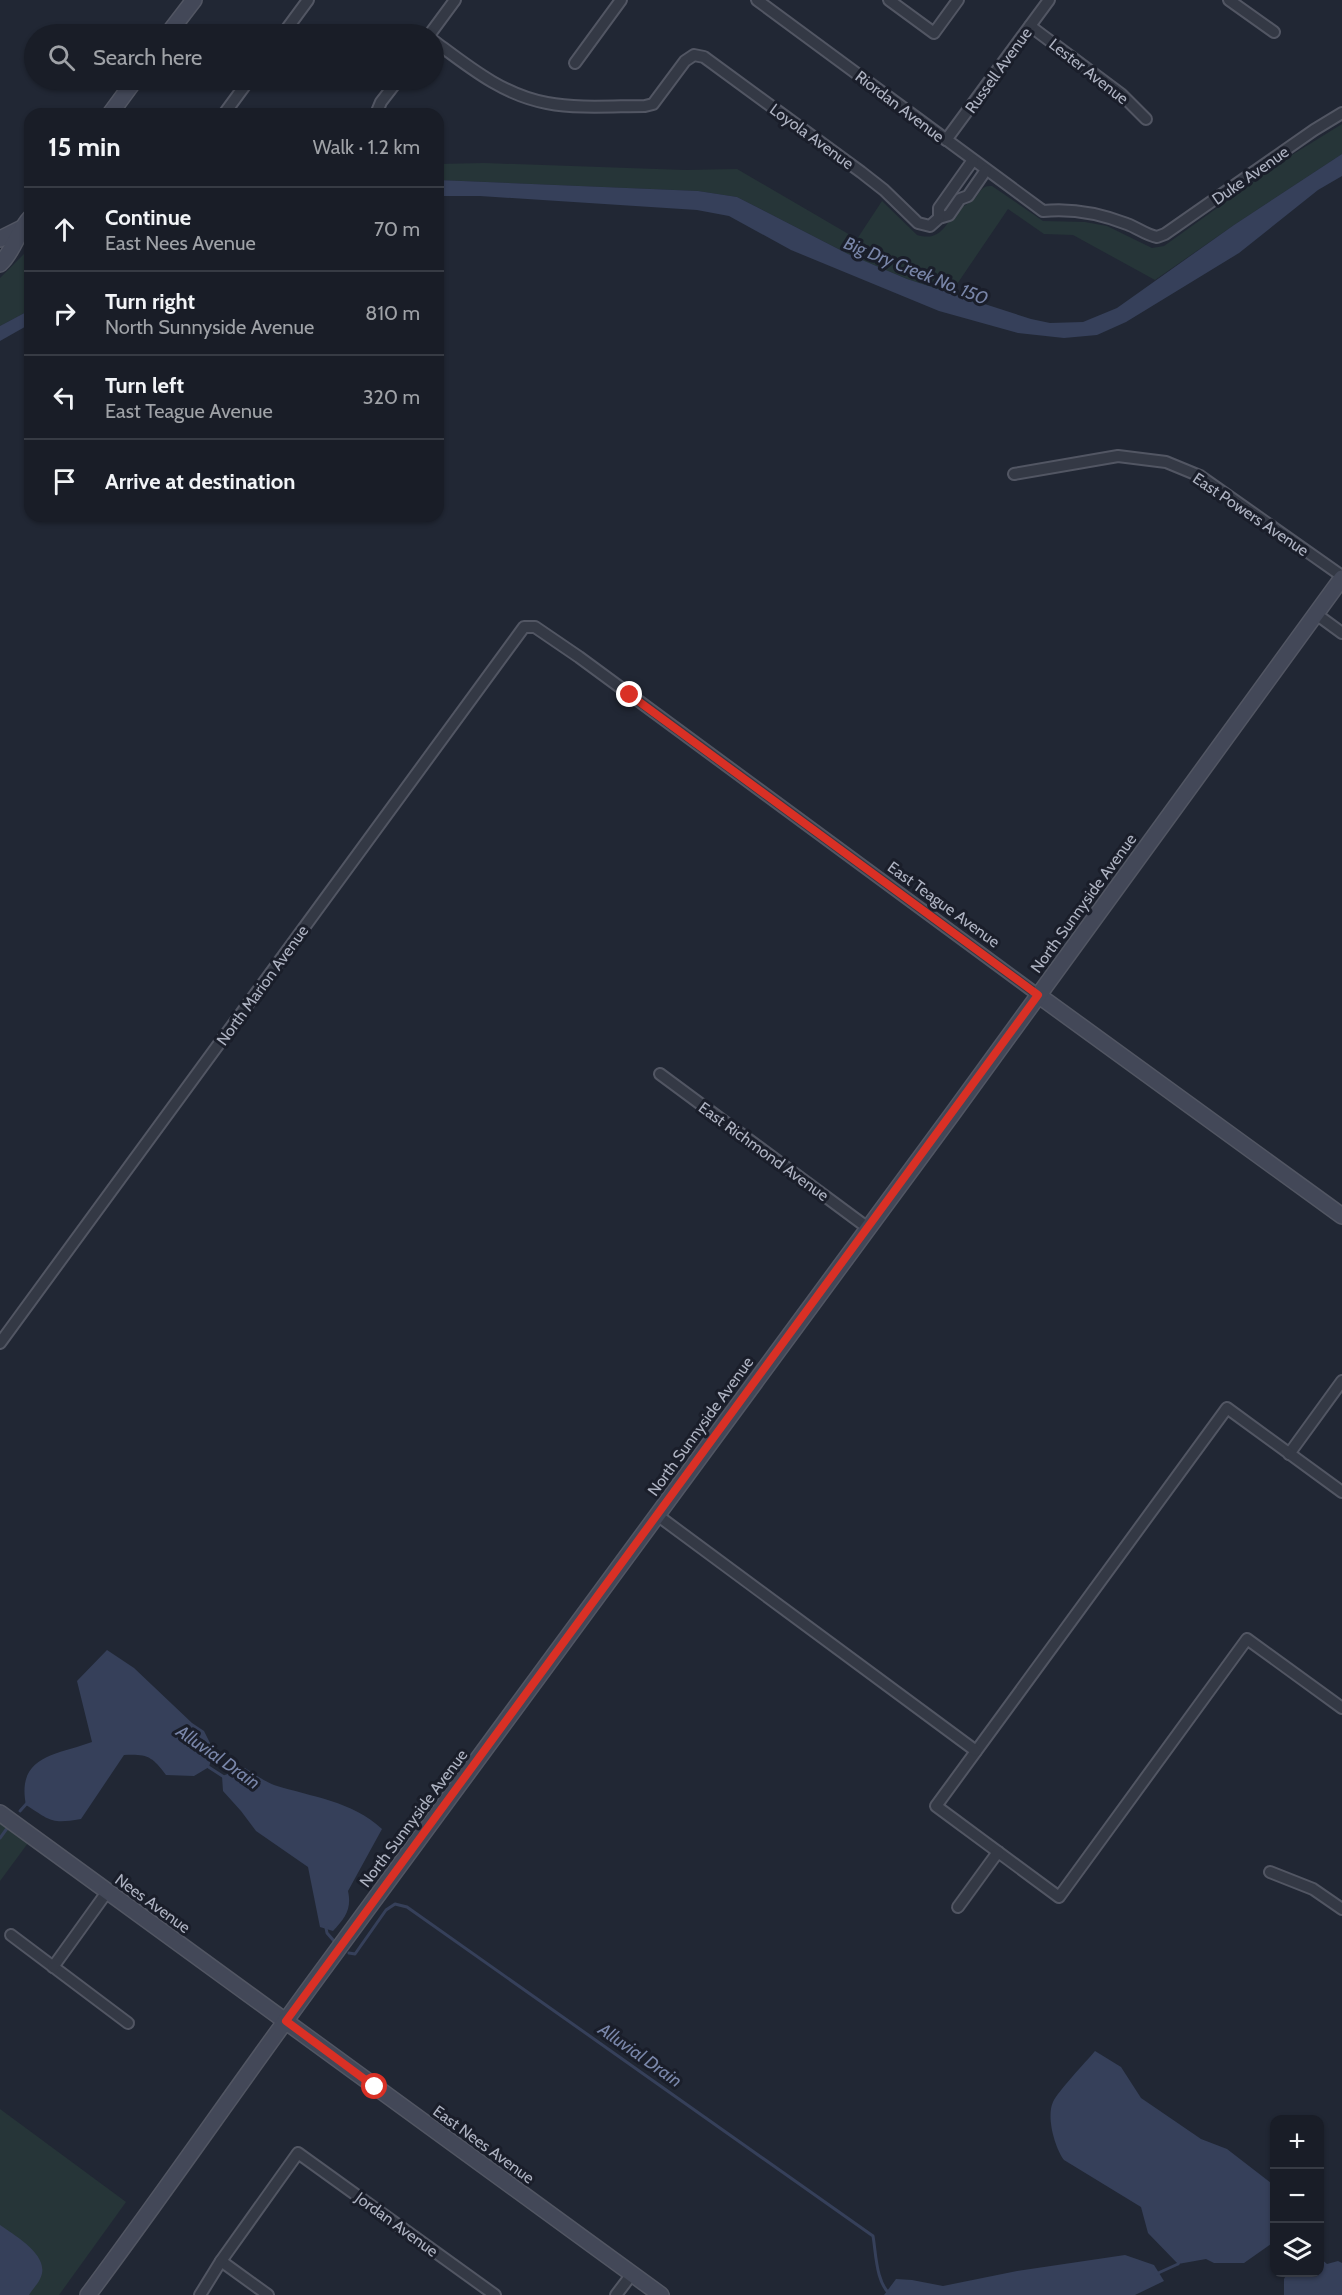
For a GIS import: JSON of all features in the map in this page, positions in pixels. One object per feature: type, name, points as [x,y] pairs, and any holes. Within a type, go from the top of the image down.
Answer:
[{"type":"main road","points":[[176,24],[194,0]]},
{"type":"main road","points":[[114,108],[128,90]]},
{"type":"main road","points":[[0,239],[24,224]]},
{"type":"main road","points":[[0,264],[8,256],[24,225]]},
{"type":"main road","name":"North Sunnyside Avenue","points":[[88,2295],[1342,577]]},
{"type":"main road","name":"East Teague Avenue","points":[[1038,995],[1342,1216]]},
{"type":"main road","name":"Nees Avenue","points":[[0,1813],[286,2021]]},
{"type":"main road","name":"East Nees Avenue","points":[[286,2021],[661,2295]]},
{"type":"street","points":[[290,24],[308,0]]},
{"type":"street","points":[[437,24],[455,0]]},
{"type":"street","points":[[575,63],[621,0]]},
{"type":"street","name":"Riordan Avenue","points":[[757,0],[1043,212]]},
{"type":"street","points":[[889,0],[934,33],[958,0]]},
{"type":"street","name":"Russell Avenue","points":[[946,140],[1049,0]]},
{"type":"street","points":[[1228,0],[1274,32]]},
{"type":"street","name":"Lester Avenue","points":[[1030,26],[1121,94],[1146,119]]},
{"type":"street","name":"Loyola Avenue","points":[[444,49],[483,78],[515,94],[563,105],[645,106],[653,104],[685,61],[694,55],[704,57],[861,172],[884,190],[918,223],[930,226],[939,218]]},
{"type":"street","points":[[228,108],[242,90]]},
{"type":"street","points":[[378,108],[390,90]]},
{"type":"street","name":"Duke Avenue","points":[[1043,212],[1069,210],[1089,212],[1111,218],[1148,235],[1158,237],[1166,234],[1314,130],[1342,113]]},
{"type":"street","points":[[973,160],[939,208],[939,218],[948,215],[960,199],[968,196],[986,170]]},
{"type":"street","points":[[950,192],[960,199]]},
{"type":"street","name":"East Powers Avenue","points":[[1014,474],[1118,456],[1166,462],[1200,476],[1342,577]]},
{"type":"street","points":[[1316,614],[1342,633]]},
{"type":"street","name":"East Teague Avenue","points":[[524,627],[535,627],[579,657],[1038,995]]},
{"type":"street","name":"North Marion Avenue","points":[[0,1343],[524,627]]},
{"type":"street","name":"East Richmond Avenue","points":[[660,1074],[868,1228]]},
{"type":"street","points":[[1289,1454],[1342,1381]]},
{"type":"street","points":[[1342,1492],[1227,1408],[936,1806],[1059,1897],[1247,1639],[1342,1708]]},
{"type":"street","points":[[657,1515],[976,1751]]},
{"type":"street","points":[[958,1907],[998,1852]]},
{"type":"street","points":[[1270,1872],[1312,1889],[1342,1909]]},
{"type":"street","points":[[53,1967],[107,1893]]},
{"type":"street","points":[[11,1935],[128,2023]]},
{"type":"street","name":"Jordan Avenue","points":[[220,2261],[298,2153],[495,2295]]},
{"type":"street","points":[[200,2295],[220,2261],[268,2295]]},
{"type":"street","points":[[616,2295],[632,2274]]},
{"type":"shaded area","points":[[1342,124],[1342,154],[1155,280],[1073,235],[1044,234],[1008,209],[951,293],[907,279],[848,254],[737,197],[698,191],[444,180],[444,164],[485,163],[685,170],[737,169],[857,239],[882,201],[917,235],[925,237],[937,234],[983,188],[992,186],[1043,221],[1085,222],[1107,226],[1152,248],[1164,246],[1287,158]]},
{"type":"shaded area","points":[[24,254],[24,313],[0,326],[0,278]]},
{"type":"shaded area","points":[[0,1823],[28,1843],[0,1881]]},
{"type":"shaded area","points":[[0,2109],[126,2202],[59,2295],[0,2295]]},
{"type":"water","points":[[1342,154],[1342,176],[1318,190],[1239,253],[1126,322],[1097,335],[1064,338],[1018,333],[939,311],[791,250],[729,216],[697,210],[480,196],[444,196],[444,180],[698,191],[737,197],[848,254],[907,279],[1050,323],[1083,322],[1117,308],[1234,225]]},
{"type":"water","points":[[24,313],[24,327],[0,341],[0,326]]},
{"type":"water","points":[[107,1650],[134,1668],[192,1723],[204,1731],[210,1743],[209,1767],[194,1776],[166,1775],[148,1757],[124,1755],[81,1819],[52,1820],[26,1805],[27,1776],[33,1767],[53,1754],[92,1742],[77,1681]]},
{"type":"water","points":[[245,1768],[274,1785],[345,1806],[382,1829],[348,1891],[349,1903],[346,1913],[333,1931],[320,1927],[308,1867],[256,1831],[223,1791],[222,1776]]},
{"type":"water","points":[[1095,2051],[1121,2067],[1141,2098],[1201,2139],[1227,2149],[1270,2182],[1270,2245],[1244,2263],[1214,2263],[1206,2259],[1178,2264],[1148,2233],[1141,2207],[1064,2160],[1052,2132],[1050,2116],[1053,2102]]},
{"type":"water","points":[[0,2225],[30,2248],[41,2262],[40,2279],[29,2295],[0,2295]]},
{"type":"water","points":[[1125,2255],[1154,2265],[1164,2281],[1135,2295],[884,2295],[896,2279],[943,2286],[1017,2271]]},
{"type":"water","points":[[1324,2261],[1327,2264],[1338,2261],[1342,2263],[1342,2295],[1284,2295],[1285,2277],[1324,2277]]},
{"type":"waterway","name":"Alluvial Drain","points":[[207,1766],[224,1777]]},
{"type":"waterway","name":"Alluvial Drain","points":[[20,1811],[28,1802]]},
{"type":"waterway","name":"Alluvial Drain","points":[[0,1838],[8,1827]]},
{"type":"waterway","name":"Alluvial Drain","points":[[349,1953],[355,1954],[386,1910],[395,1904],[407,1907],[873,2236],[882,2284],[891,2295]]},
{"type":"waterway","name":"Alluvial Drain","points":[[326,1928],[334,1941]]},
{"type":"waterway","name":"Alluvial Drain","points":[[1156,2274],[1179,2262]]},
{"type":"route","points":[[375,2087],[286,2021],[1038,995],[630,695]]},
{"type":"water label","name":"Big Dry Creek No. 150","points":[[916,271]]}]
